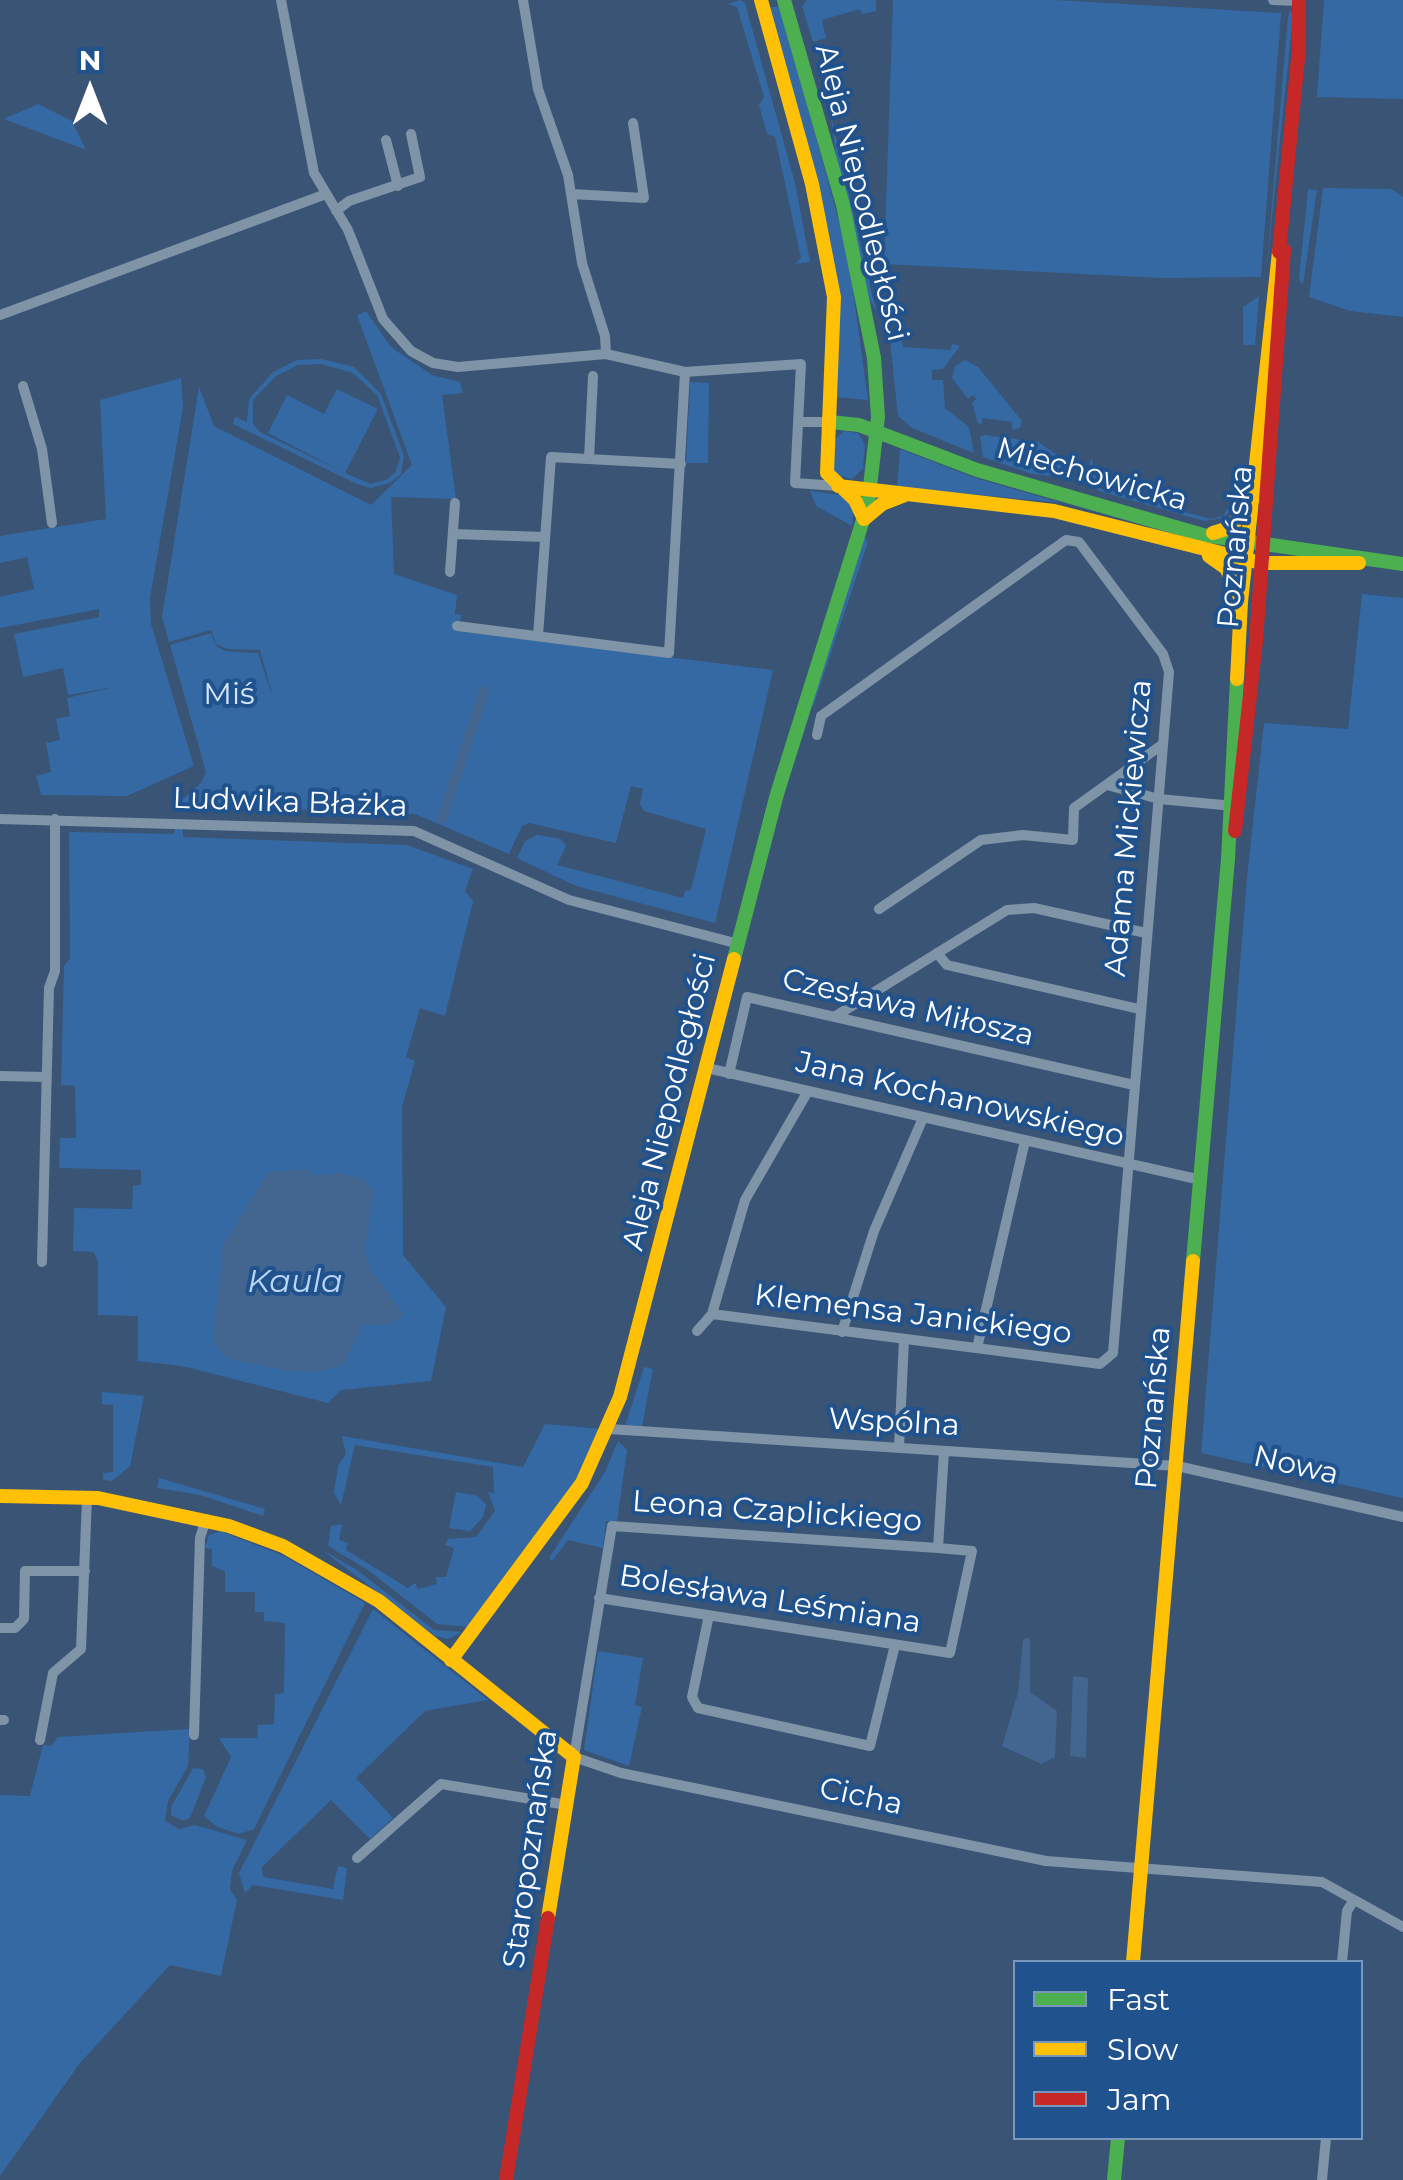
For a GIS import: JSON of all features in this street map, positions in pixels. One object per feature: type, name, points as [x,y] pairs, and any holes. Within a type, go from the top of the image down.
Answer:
[{"type":"street","points":[[281,0],[314,169],[383,319],[402,343],[432,363],[458,367],[606,354],[685,372],[800,364],[795,483],[838,486]]},
{"type":"street","points":[[523,0],[538,90],[571,194],[606,354]]},
{"type":"street","name":"Aleja Niepodległości","points":[[761,0],[812,184],[829,264],[835,321],[827,473],[855,500],[864,519]]},
{"type":"street","name":"Aleja Niepodległości","points":[[452,1660],[566,1508],[608,1430],[630,1365],[802,710],[864,519],[870,489],[876,378],[854,258],[784,0]]},
{"type":"street","points":[[1273,0],[1298,1]]},
{"type":"street","name":"Poznańska","points":[[1299,48],[1309,0]]},
{"type":"street","name":"Poznańska","points":[[1234,806],[1246,543],[1273,288],[1282,239],[1299,48],[1298,1]]},
{"type":"street","points":[[571,194],[644,198],[632,123]]},
{"type":"street","points":[[336,210],[349,201],[420,177],[411,134]]},
{"type":"street","points":[[386,140],[398,186]]},
{"type":"street","points":[[0,315],[326,194]]},
{"type":"street","name":"Poznańska","points":[[1133,1960],[1228,858],[1264,544],[1286,271],[1282,239]]},
{"type":"street","points":[[456,626],[669,654],[685,372]]},
{"type":"street","points":[[589,458],[593,376]]},
{"type":"street","points":[[23,386],[42,449],[52,523]]},
{"type":"street","name":"Miechowicka","points":[[799,422],[830,422],[876,431],[977,470],[1202,534],[1403,564]]},
{"type":"street","points":[[538,636],[551,457],[681,464]]},
{"type":"street","name":"Miechowicka","points":[[838,486],[1054,512],[1262,563],[1332,566],[1376,561]]},
{"type":"street","points":[[864,519],[882,504],[910,494]]},
{"type":"street","points":[[1202,534],[1232,527],[1251,496]]},
{"type":"street","points":[[450,572],[454,503]]},
{"type":"street","points":[[453,534],[546,538]]},
{"type":"street","name":"Adama Mickiewicza","points":[[820,716],[1066,540],[1079,542],[1163,654],[1169,672],[1159,800],[1113,1353],[1106,1358]]},
{"type":"street","points":[[1190,547],[1222,563],[1238,586],[1242,602]]},
{"type":"street","points":[[802,710],[820,716],[817,735]]},
{"type":"street","points":[[879,910],[981,840],[1023,835],[1073,840],[1074,808],[1163,744]]},
{"type":"street","points":[[1108,785],[1159,800],[1234,806]]},
{"type":"street","name":"Ludwika Błażka","points":[[0,819],[414,831],[569,900],[738,944]]},
{"type":"street","points":[[42,1262],[49,988],[55,971],[54,820]]},
{"type":"street","points":[[834,1017],[996,915],[1017,908],[1146,933]]},
{"type":"street","points":[[936,953],[948,966],[1140,1009]]},
{"type":"street","name":"Czesława Miłosza","points":[[729,1074],[747,997],[1134,1086]]},
{"type":"street","name":"Jana Kochanowskiego","points":[[707,1068],[1202,1180]]},
{"type":"street","points":[[0,1076],[46,1077]]},
{"type":"street","points":[[696,1331],[712,1314],[745,1200],[808,1092]]},
{"type":"street","points":[[842,1332],[874,1231],[923,1118]]},
{"type":"street","points":[[977,1348],[1026,1141]]},
{"type":"street","name":"Klemensa Janickiego","points":[[712,1314],[1100,1364],[1106,1358]]},
{"type":"street","points":[[899,1448],[904,1340]]},
{"type":"street","name":"Wspólna","points":[[608,1430],[1176,1466]]},
{"type":"street","name":"Leona Czaplickiego","points":[[938,1548],[944,1451]]},
{"type":"street","name":"Nowa","points":[[1176,1466],[1403,1516]]},
{"type":"street","points":[[0,1496],[146,1504],[206,1519],[283,1546],[358,1586],[574,1757]]},
{"type":"street","points":[[40,1740],[53,1673],[81,1649],[87,1498]]},
{"type":"street","points":[[194,1736],[200,1538],[206,1519]]},
{"type":"street","name":"Leona Czaplickiego","points":[[612,1526],[972,1552]]},
{"type":"street","name":"Staropoznańska","points":[[506,2180],[612,1526]]},
{"type":"street","name":"Bolesława Leśmiana","points":[[599,1598],[950,1653],[972,1552]]},
{"type":"street","points":[[0,1628],[16,1628],[24,1619],[24,1571],[84,1571]]},
{"type":"street","points":[[709,1615],[692,1697],[698,1708],[870,1746],[895,1645]]},
{"type":"street","name":"Cicha","points":[[574,1757],[622,1773],[1046,1860],[1322,1882],[1403,1927]]},
{"type":"street","points":[[358,1858],[441,1784],[568,1804]]},
{"type":"street","points":[[1342,1960],[1347,1911],[1354,1900]]},
{"type":"street","points":[[1114,2180],[1118,2140]]},
{"type":"street","points":[[1322,2180],[1326,2140]]},
{"type":"green space","points":[[740,0],[745,3],[795,183],[810,262],[795,264],[801,258],[775,137],[767,134],[759,105],[764,97],[737,7],[728,4]]},
{"type":"green space","points":[[807,0],[876,0],[876,11],[862,14],[860,9],[822,20],[826,38],[813,42],[802,6]]},
{"type":"green space","points":[[893,0],[1055,0],[1281,13],[1261,277],[1162,278],[884,264]]},
{"type":"green space","points":[[1324,0],[1403,0],[1403,99],[1317,97]]},
{"type":"green space","points":[[780,6],[848,254],[868,400],[837,397],[840,307],[768,8]]},
{"type":"green space","points":[[1290,10],[1293,15],[1266,275],[1288,17]]},
{"type":"green space","points":[[38,104],[72,121],[86,150],[4,119]]},
{"type":"green space","points":[[830,111],[877,312],[867,295],[838,171]]},
{"type":"green space","points":[[1323,188],[1391,189],[1403,197],[1403,317],[1350,311],[1309,297]]},
{"type":"green space","points":[[1308,189],[1317,190],[1303,285],[1299,279]]},
{"type":"green space","points":[[1259,296],[1255,345],[1243,345],[1243,307]]},
{"type":"green space","name":"Miś","points":[[366,311],[391,347],[432,375],[460,382],[463,393],[442,395],[456,499],[391,497],[394,574],[457,595],[455,614],[462,615],[455,631],[773,670],[715,923],[576,886],[517,858],[525,841],[537,835],[561,839],[566,846],[557,865],[683,898],[685,891],[691,890],[706,829],[644,811],[640,804],[643,789],[631,786],[616,843],[529,823],[522,826],[509,854],[415,814],[177,804],[201,783],[206,772],[170,645],[211,633],[216,646],[225,651],[258,653],[274,701],[260,650],[227,649],[216,644],[211,630],[169,642],[162,617],[199,387],[214,426],[371,505],[412,465],[357,315]]},
{"type":"green space","points":[[890,340],[902,341],[903,347],[951,350],[952,344],[960,346],[943,369],[932,370],[932,380],[943,380],[945,408],[969,427],[974,453],[912,428],[898,416]]},
{"type":"green space","points":[[321,359],[354,367],[381,394],[404,456],[401,474],[390,483],[370,488],[233,424],[235,417],[247,422],[249,399],[273,372],[297,360]],"holes":[[[321,364],[353,373],[377,395],[400,457],[396,471],[388,479],[371,484],[260,432],[253,424],[253,400],[276,376],[298,365]]]},
{"type":"green space","points":[[965,360],[978,367],[1022,421],[1020,428],[1012,430],[1012,422],[983,418],[981,425],[978,423],[972,403],[976,399],[973,395],[968,399],[952,378],[955,366]]},
{"type":"green space","points":[[181,378],[183,407],[150,598],[151,624],[194,766],[127,796],[41,795],[36,776],[51,772],[46,743],[60,740],[56,719],[70,716],[67,698],[114,687],[68,695],[63,668],[23,677],[14,634],[99,617],[99,609],[0,628],[0,597],[34,589],[27,557],[0,563],[0,536],[106,519],[100,400]]},
{"type":"green space","points":[[690,382],[709,383],[708,463],[686,463]]},
{"type":"green space","points":[[337,389],[378,409],[345,473],[268,433],[287,395],[324,414]]},
{"type":"green space","points":[[844,431],[858,433],[865,445],[863,469],[852,479],[836,475],[831,463],[835,439]]},
{"type":"green space","points":[[980,437],[1038,442],[1069,463],[1071,478],[1032,474],[983,457]]},
{"type":"green space","points":[[900,449],[975,478],[1062,503],[897,487]]},
{"type":"green space","points":[[1092,459],[1098,488],[1170,504],[1173,493],[1182,497],[1181,511],[1211,519],[1223,516],[1243,484],[1242,490],[1225,518],[1204,521],[1099,491],[1096,488],[1090,462]]},
{"type":"green space","points":[[810,491],[841,495],[854,507],[852,526],[816,506]]},
{"type":"green space","points":[[864,536],[868,542],[813,707],[811,703]]},
{"type":"green space","points":[[1362,594],[1403,598],[1403,1498],[1201,1453],[1247,877],[1264,723],[1348,729]]},
{"type":"green space","points":[[175,828],[183,828],[183,837],[407,845],[473,869],[465,891],[473,901],[445,1016],[420,1008],[406,1057],[415,1061],[402,1107],[403,1255],[446,1307],[431,1381],[341,1390],[328,1403],[182,1366],[138,1361],[138,1316],[98,1315],[98,1262],[94,1252],[73,1251],[74,1208],[132,1209],[133,1186],[141,1185],[141,1170],[59,1168],[60,1138],[76,1138],[75,1086],[61,1085],[64,966],[70,958],[69,832],[174,834]]},
{"type":"green space","points":[[644,1367],[653,1369],[642,1426],[625,1426]]},
{"type":"green space","points":[[102,1392],[144,1396],[130,1466],[112,1481],[103,1480],[103,1473],[113,1472],[113,1405],[102,1404]]},
{"type":"green space","points":[[545,1424],[603,1429],[583,1475],[467,1627],[437,1624],[368,1570],[328,1546],[331,1526],[342,1524],[339,1540],[348,1543],[346,1550],[408,1588],[415,1583],[418,1589],[437,1584],[436,1577],[446,1577],[454,1548],[445,1545],[448,1539],[476,1537],[495,1511],[488,1492],[494,1493],[493,1467],[355,1445],[341,1505],[334,1493],[338,1466],[346,1454],[342,1436],[523,1467]]},
{"type":"green space","points":[[618,1441],[627,1450],[617,1522],[606,1521],[603,1548],[568,1540],[552,1561],[549,1558],[605,1472]]},
{"type":"green space","points":[[159,1478],[265,1509],[263,1516],[200,1495],[157,1488]]},
{"type":"green space","points":[[456,1492],[478,1496],[486,1505],[483,1517],[470,1531],[449,1528]]},
{"type":"green space","points":[[220,1531],[284,1556],[365,1603],[254,1829],[239,1834],[217,1827],[204,1816],[231,1757],[219,1738],[257,1738],[258,1725],[274,1724],[275,1694],[284,1693],[285,1623],[264,1621],[264,1612],[255,1612],[255,1592],[225,1592],[225,1571],[212,1566],[212,1549],[205,1548],[209,1535]]},
{"type":"green space","points":[[321,1549],[357,1570],[434,1630],[462,1632],[448,1639],[435,1636]]},
{"type":"green space","points":[[373,1609],[488,1700],[425,1711],[356,1778],[393,1818],[370,1839],[331,1800],[262,1867],[263,1877],[333,1889],[338,1866],[347,1868],[343,1900],[253,1885],[245,1893],[239,1873]]},
{"type":"green space","points":[[598,1651],[643,1658],[635,1705],[642,1707],[629,1766],[584,1750]]},
{"type":"green space","points":[[190,1729],[188,1766],[168,1801],[165,1821],[179,1829],[195,1825],[247,1840],[232,1871],[230,1889],[237,1900],[221,1976],[170,1965],[80,2063],[0,2176],[0,1795],[30,1796],[43,1745],[51,1746],[58,1737]]},
{"type":"green space","points":[[193,1768],[203,1769],[206,1777],[190,1818],[183,1821],[171,1815],[171,1807]]},
{"type":"water","name":"Kaula","points":[[308,1169],[316,1176],[340,1173],[363,1179],[374,1192],[365,1251],[371,1270],[404,1315],[394,1323],[362,1326],[344,1365],[315,1372],[290,1371],[227,1359],[213,1342],[223,1246],[268,1172]]},
{"type":"water","points":[[1030,1638],[1030,1692],[1057,1711],[1055,1757],[1041,1764],[1002,1746],[1018,1693],[1023,1639]]},
{"type":"water","points":[[1073,1676],[1088,1678],[1086,1758],[1070,1756]]},
{"type":"waterway","points":[[442,819],[484,691]]},
{"type":"traffic: fast","points":[[734,959],[777,794],[868,504],[878,417],[874,358],[843,205],[784,0]]},
{"type":"traffic: fast","points":[[830,422],[859,425],[977,470],[1203,535],[1403,564]]},
{"type":"traffic: fast","points":[[1193,1261],[1228,859],[1237,679]]},
{"type":"traffic: fast","points":[[1114,2180],[1118,2140]]},
{"type":"traffic: slow","points":[[761,0],[812,184],[834,297],[827,473],[855,500],[864,519]]},
{"type":"traffic: slow","points":[[1237,679],[1241,602],[1279,252]]},
{"type":"traffic: slow","points":[[838,486],[1054,511],[1261,563],[1359,563]]},
{"type":"traffic: slow","points":[[864,519],[882,504],[905,495]]},
{"type":"traffic: slow","points":[[1213,533],[1232,527],[1247,503]]},
{"type":"traffic: slow","points":[[1209,556],[1226,568],[1240,597]]},
{"type":"traffic: slow","points":[[451,1660],[582,1483],[620,1397],[734,959]]},
{"type":"traffic: slow","points":[[1133,1960],[1193,1261]]},
{"type":"traffic: slow","points":[[0,1496],[98,1498],[229,1526],[283,1546],[379,1601],[574,1757],[548,1918]]},
{"type":"traffic: jam","points":[[1279,252],[1299,48],[1299,0]]},
{"type":"traffic: jam","points":[[1235,831],[1256,641],[1284,250]]},
{"type":"traffic: jam","points":[[506,2180],[548,1918]]}]
